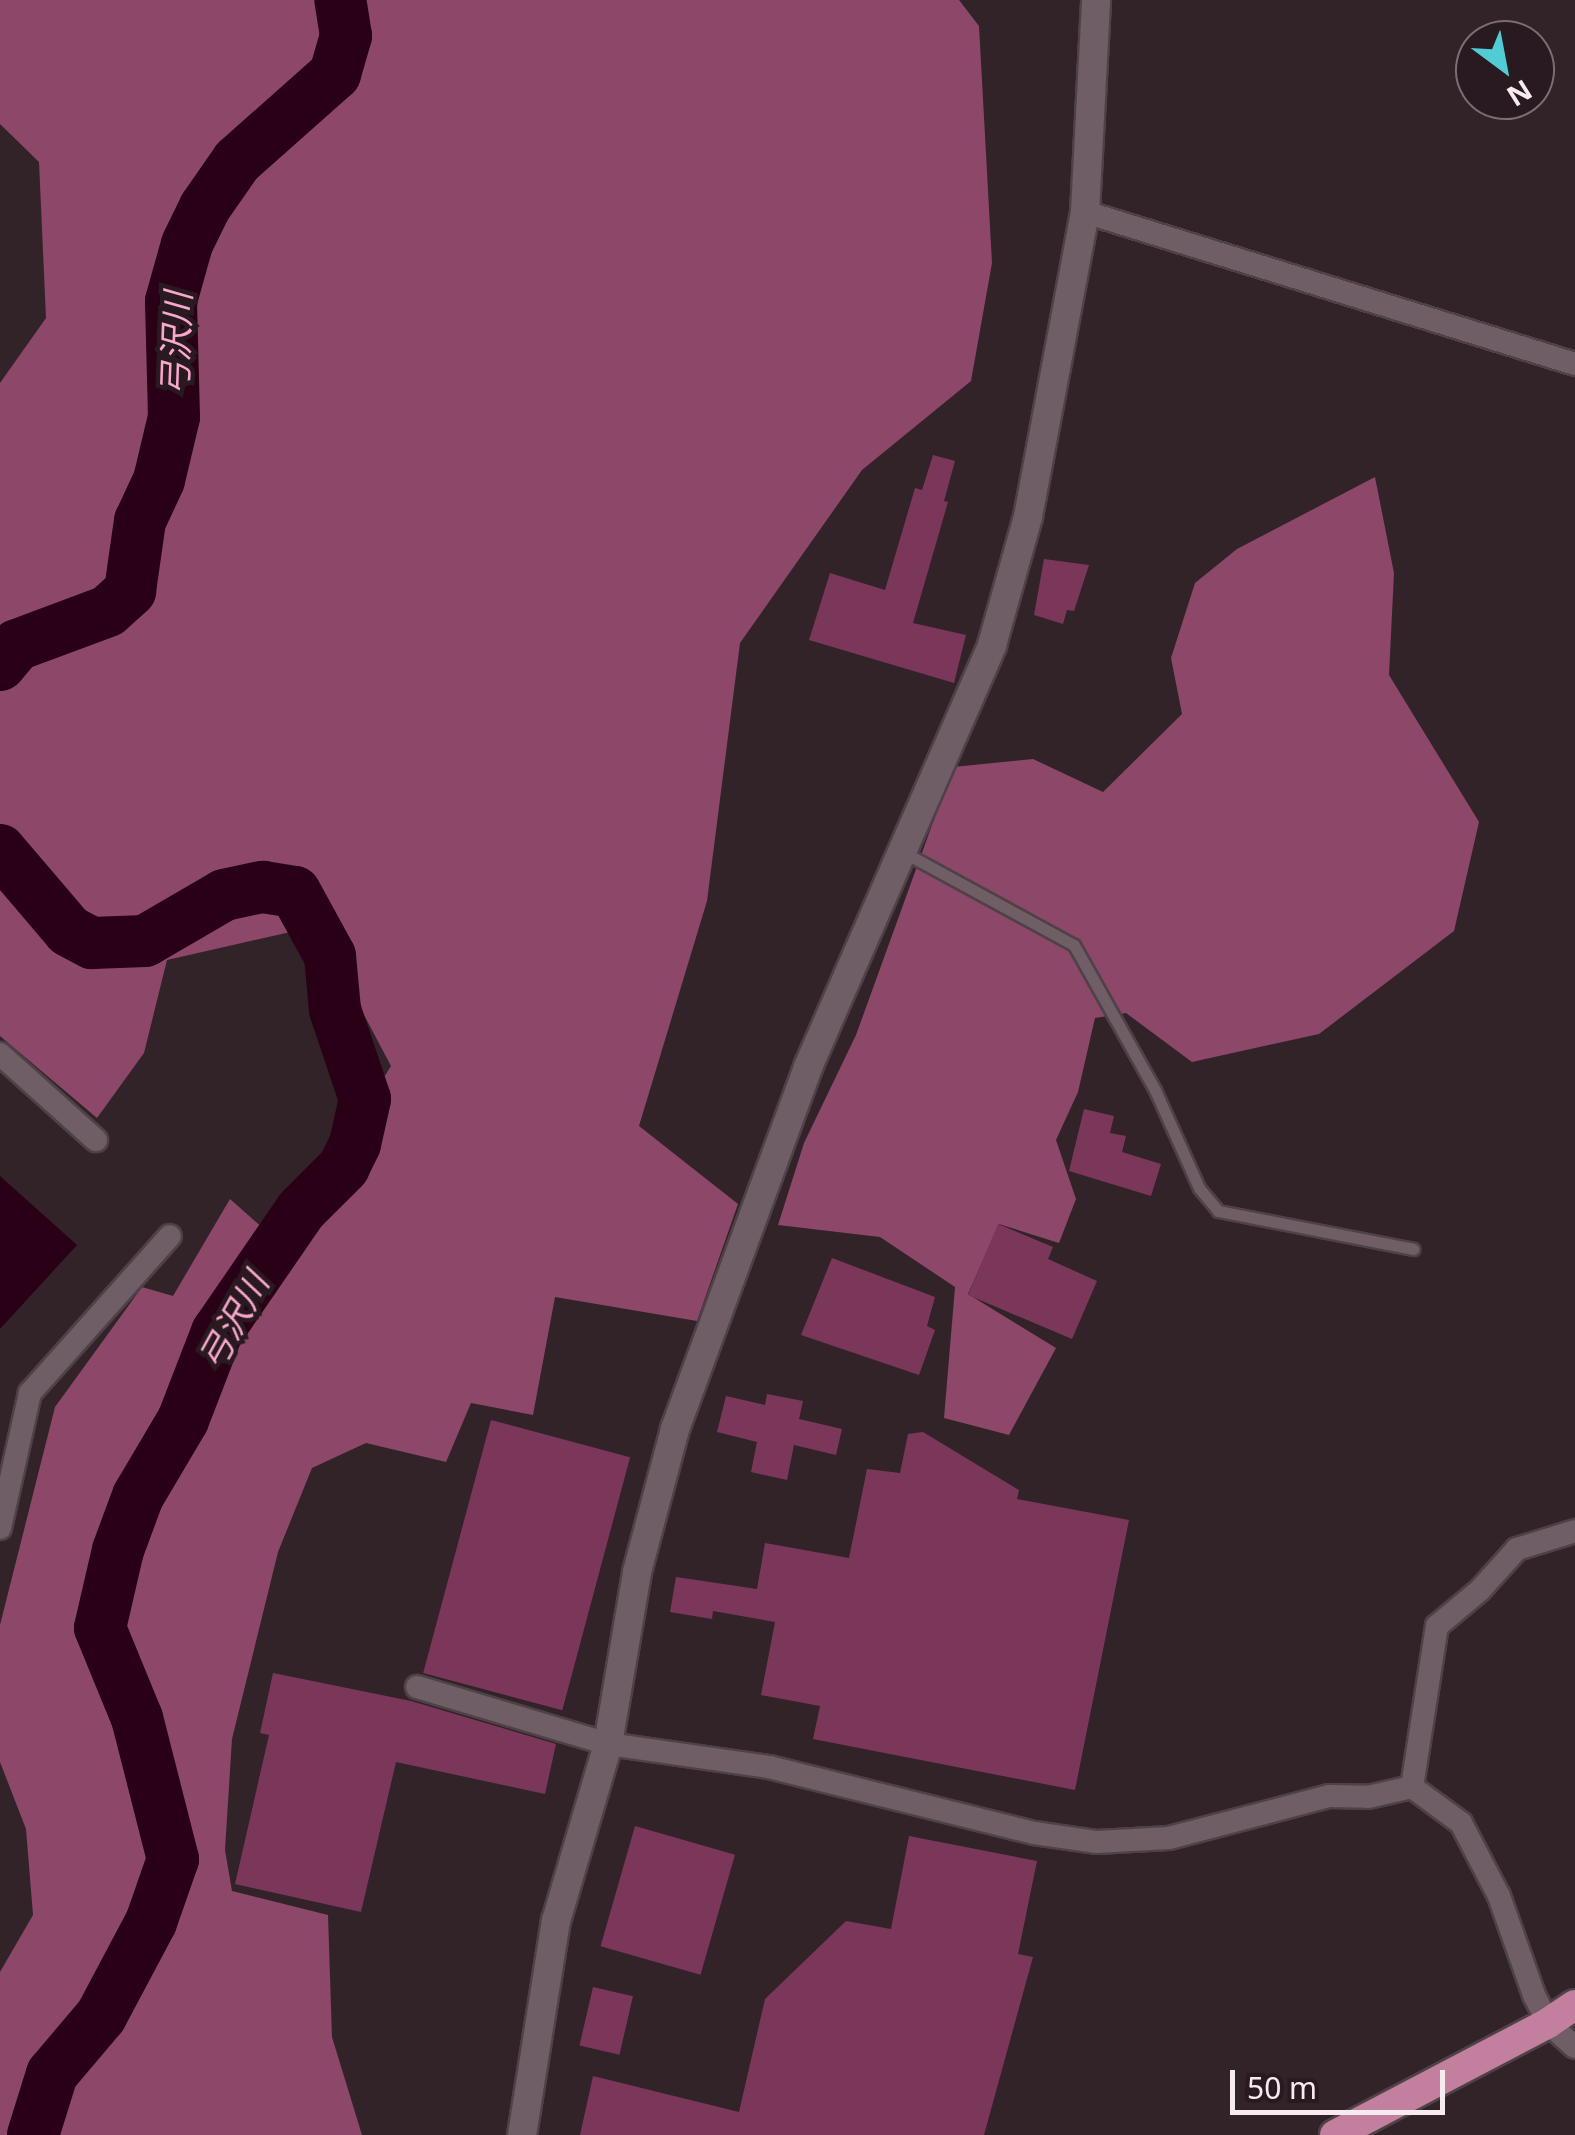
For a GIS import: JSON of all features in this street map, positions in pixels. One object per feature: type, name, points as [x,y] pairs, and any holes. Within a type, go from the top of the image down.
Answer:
[{"type":"highway","points":[[1335,2135],[1548,2023],[1575,2004]]},
{"type":"street","points":[[522,2135],[556,1921],[608,1744],[637,1572],[675,1429],[808,1067],[905,853],[992,645],[1028,517],[1085,212],[1096,0]]},
{"type":"street","points":[[1085,212],[1575,364]]},
{"type":"street","points":[[0,1054],[96,1140]]},
{"type":"street","points":[[0,1528],[30,1393],[170,1236]]},
{"type":"street","points":[[1412,1787],[1436,1626],[1480,1590],[1517,1549],[1575,1531]]},
{"type":"street","points":[[417,1687],[608,1744],[769,1767],[1034,1833],[1097,1842],[1168,1838],[1329,1796],[1368,1797],[1412,1787],[1461,1823],[1498,1896],[1548,2023],[1575,2047]]},
{"type":"lane","points":[[905,853],[1074,945],[1154,1090],[1199,1188],[1218,1211],[1412,1249]]},
{"type":"shaded area","points":[[0,0],[959,0],[979,26],[992,263],[971,381],[862,470],[740,643],[707,901],[639,1126],[738,1204],[697,1321],[555,1297],[533,1415],[471,1403],[446,1462],[366,1443],[312,1468],[278,1552],[232,1739],[225,1850],[232,1891],[328,1915],[332,2037],[362,2135],[0,2135],[0,1972],[33,1915],[26,1829],[0,1762],[0,1625],[55,1407],[142,1287],[173,1296],[230,1199],[281,1244],[391,1066],[317,926],[167,960],[144,1053],[97,1118],[0,1036],[0,383],[46,318],[39,162],[0,124]]},
{"type":"shaded area","points":[[1375,477],[1394,573],[1389,675],[1479,822],[1454,931],[1319,1034],[1192,1062],[1126,1013],[1095,1018],[1078,1092],[1056,1140],[1076,1199],[1059,1243],[999,1224],[968,1294],[1056,1348],[1009,1435],[944,1418],[955,1287],[880,1237],[778,1225],[804,1143],[856,1035],[953,767],[1033,759],[1103,792],[1182,714],[1171,658],[1195,583],[1237,549]]},
{"type":"shaded area","points":[[0,1176],[77,1245],[0,1329]]},
{"type":"building","points":[[933,455],[955,461],[944,501],[948,502],[913,623],[966,635],[954,683],[809,640],[830,573],[885,590],[915,488],[922,490]]},
{"type":"building","points":[[1044,559],[1089,565],[1074,611],[1067,610],[1063,624],[1034,615]]},
{"type":"building","points":[[1084,1109],[1114,1116],[1110,1133],[1126,1136],[1122,1152],[1161,1164],[1151,1196],[1069,1171]]},
{"type":"building","points":[[998,1224],[1053,1247],[1048,1259],[1097,1281],[1072,1339],[968,1295]]},
{"type":"building","points":[[832,1258],[935,1297],[927,1326],[935,1330],[919,1375],[801,1335]]},
{"type":"building","points":[[767,1394],[803,1401],[799,1419],[842,1429],[836,1455],[794,1445],[787,1480],[751,1472],[757,1442],[717,1432],[726,1396],[765,1405]]},
{"type":"building","points":[[491,1420],[630,1457],[562,1710],[423,1673]]},
{"type":"building","points":[[923,1432],[1019,1490],[1017,1499],[1129,1520],[1075,1790],[813,1739],[820,1706],[761,1695],[775,1622],[713,1611],[712,1619],[670,1612],[676,1577],[757,1589],[765,1543],[849,1558],[867,1469],[900,1473],[908,1434]]},
{"type":"building","points":[[273,1673],[411,1701],[556,1744],[545,1794],[396,1762],[361,1912],[235,1884],[269,1735],[260,1733]]},
{"type":"building","points":[[635,1826],[735,1855],[701,1975],[601,1946]]},
{"type":"building","points":[[909,1836],[1037,1861],[1018,1954],[1033,1957],[984,2135],[580,2135],[593,2076],[739,2112],[765,1999],[846,1921],[891,1929]]},
{"type":"building","points":[[593,1987],[633,1996],[619,2055],[580,2045]]},
{"type":"waterway","name":"弓沢川","points":[[0,665],[17,645],[108,611],[130,591],[140,521],[159,480],[174,417],[171,301],[187,244],[205,207],[237,161],[335,74],[346,36],[340,0]]},
{"type":"waterway","name":"弓沢川","points":[[0,850],[69,931],[92,943],[145,941],[224,895],[263,887],[295,892],[330,956],[335,1010],[365,1099],[355,1144],[344,1167],[301,1210],[217,1332],[183,1420],[138,1496],[118,1550],[100,1628],[137,1718],[173,1859],[151,1922],[101,2016],[52,2074],[33,2135]]}]
